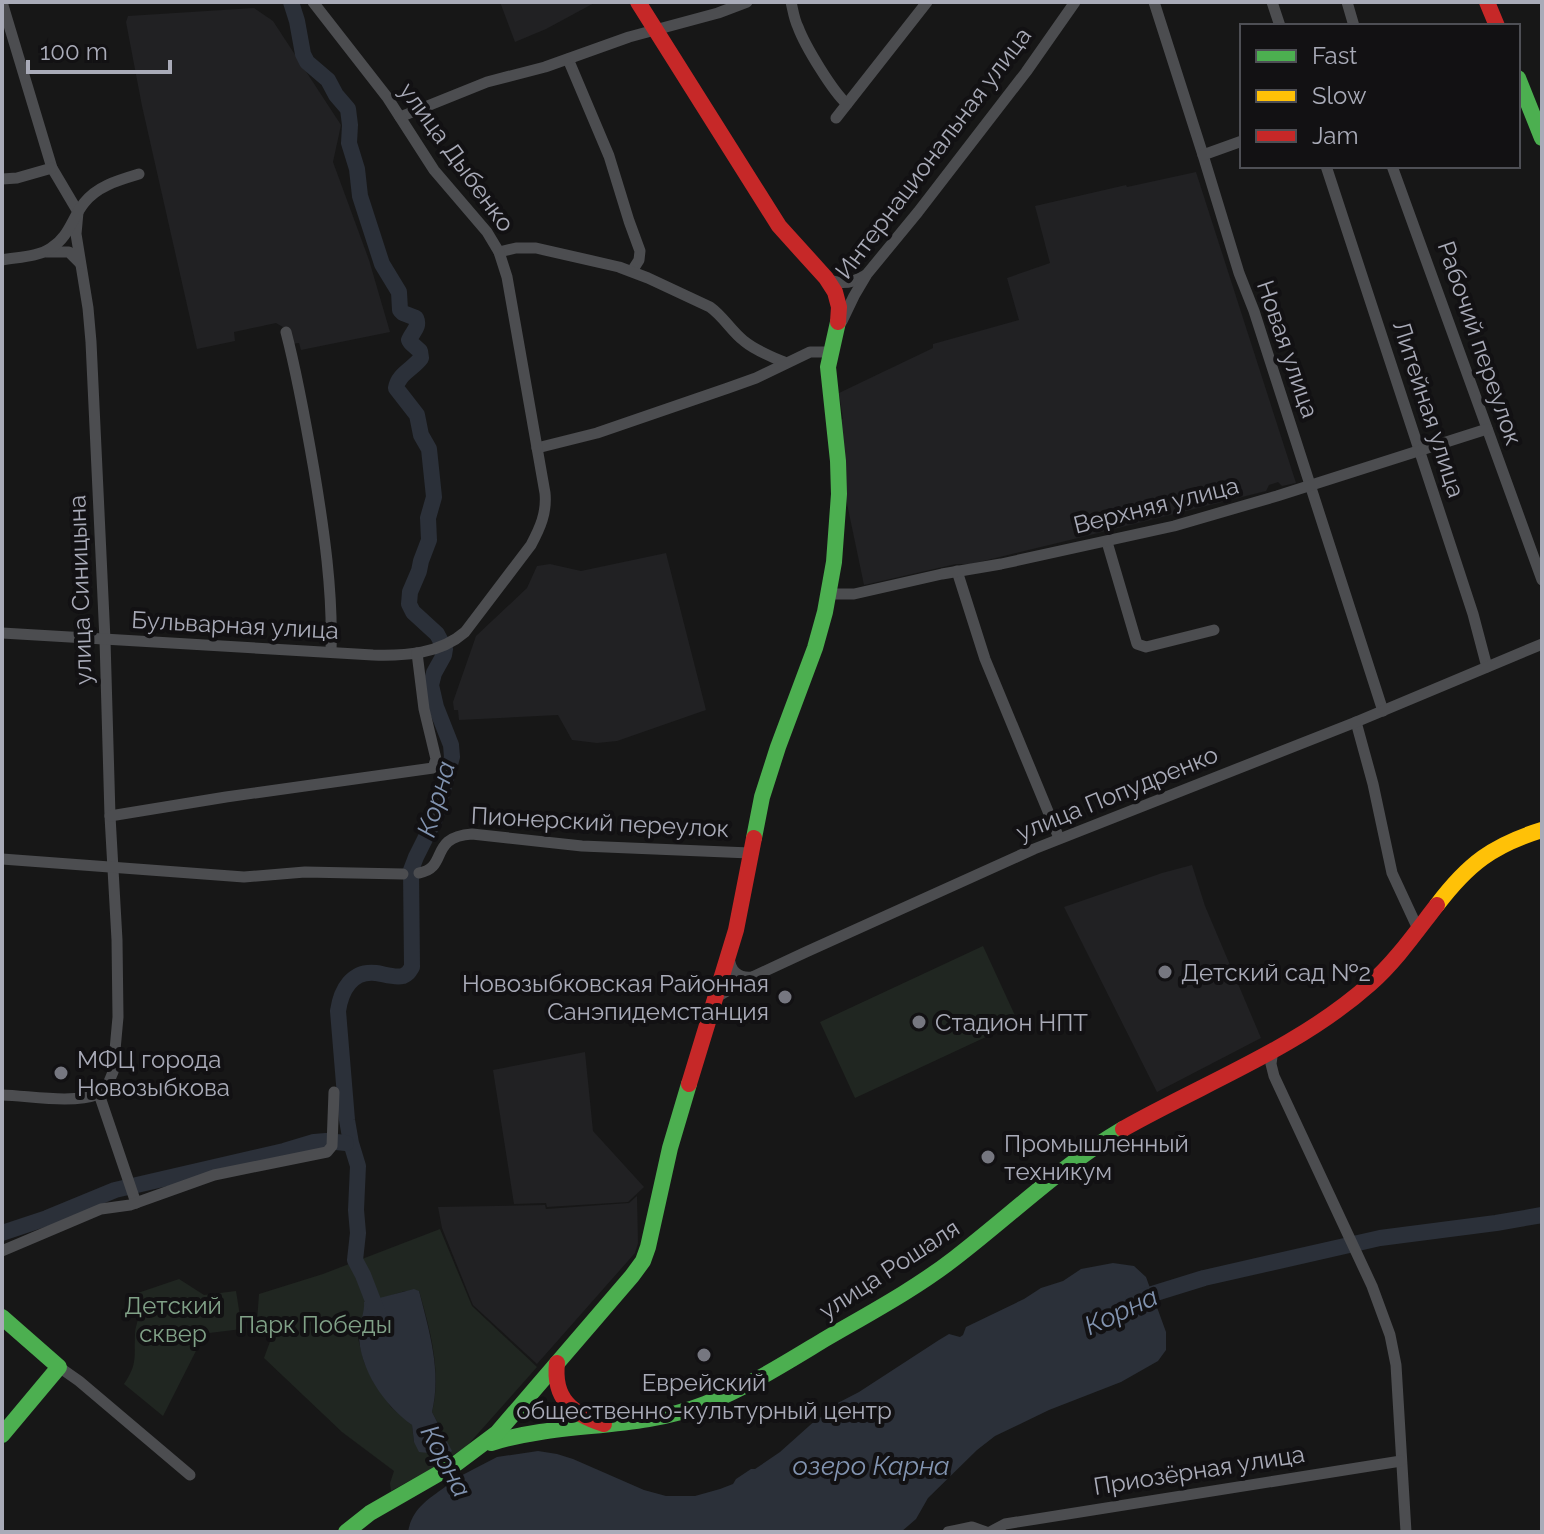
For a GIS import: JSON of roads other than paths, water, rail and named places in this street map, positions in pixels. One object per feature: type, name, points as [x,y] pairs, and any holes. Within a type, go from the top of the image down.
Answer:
[{"type":"street","name":"улица Синицына","points":[[2,2],[52,168],[78,212],[76,234],[91,342],[118,1017],[113,1072],[99,1094]]},
{"type":"street","name":"улица Дыбенко","points":[[313,2],[372,77],[429,163],[475,215],[499,252],[507,277],[545,493],[545,508],[531,545],[465,632],[453,641]]},
{"type":"street","points":[[638,2],[779,226],[826,278],[836,283],[846,283],[867,274]]},
{"type":"street","points":[[400,117],[474,86],[747,2]]},
{"type":"street","points":[[791,2],[799,30],[835,91],[847,104]]},
{"type":"street","points":[[836,118],[927,2]]},
{"type":"street","name":"Интернациональная улица","points":[[833,344],[847,308],[867,274],[1026,72],[1075,2]]},
{"type":"street","name":"Новая улица","points":[[1154,2],[1239,273],[1383,711]]},
{"type":"street","points":[[1272,2],[1279,24]]},
{"type":"street","points":[[1347,2],[1353,24]]},
{"type":"street","points":[[1487,2],[1496,24]]},
{"type":"street","points":[[568,59],[609,156],[640,251],[639,260],[632,271]]},
{"type":"street","points":[[1520,83],[1542,138]]},
{"type":"street","points":[[1203,155],[1240,142]]},
{"type":"street","points":[[2,179],[52,168]]},
{"type":"street","name":"Литейная улица","points":[[1327,168],[1479,633],[1487,667]]},
{"type":"street","name":"Рабочий переулок","points":[[1393,168],[1542,580]]},
{"type":"street","points":[[42,253],[61,240],[85,201],[101,188],[139,174]]},
{"type":"street","points":[[499,252],[536,248],[632,271],[710,307],[749,345],[786,363]]},
{"type":"street","points":[[2,260],[69,252],[82,267]]},
{"type":"street","name":"Интернациональная улица","points":[[473,1453],[507,1423],[643,1261],[667,1160],[729,954],[766,785],[815,648],[829,594],[839,494],[829,376],[839,319],[836,296],[826,278]]},
{"type":"street","points":[[286,332],[318,494],[331,603],[331,652]]},
{"type":"street","points":[[537,448],[579,439],[756,378],[833,344]]},
{"type":"street","name":"Верхняя улица","points":[[829,594],[854,594],[1107,542],[1202,519],[1487,429]]},
{"type":"street","points":[[1107,542],[1137,644],[1146,647],[1214,630]]},
{"type":"street","points":[[957,571],[985,659],[1059,838]]},
{"type":"street","name":"Бульварная улица","points":[[2,633],[389,655],[417,653],[453,641]]},
{"type":"street","name":"улица Попудренко","points":[[715,998],[858,928],[1059,838],[1356,722],[1542,644]]},
{"type":"street","points":[[110,816],[433,768],[436,759],[424,709],[417,653]]},
{"type":"street","points":[[1356,722],[1392,873],[1418,929]]},
{"type":"street","name":"улица Рошаля","points":[[473,1453],[498,1440],[518,1435],[651,1421],[685,1412],[779,1366],[932,1276],[1102,1141],[1324,1018],[1362,990],[1387,965],[1457,879],[1479,858],[1502,845],[1542,830]]},
{"type":"street","name":"Пионерский переулок","points":[[419,873],[433,867],[449,840],[472,834],[582,846],[750,853]]},
{"type":"street","points":[[2,859],[244,877],[305,872],[403,874]]},
{"type":"street","points":[[729,954],[731,967],[736,974],[744,978],[758,975]]},
{"type":"street","points":[[1273,1049],[1271,1064],[1274,1076],[1360,1260],[1380,1307],[1394,1355],[1406,1532]]},
{"type":"street","points":[[1238,1067],[1259,1066],[1274,1076]]},
{"type":"street","points":[[2,1251],[101,1209],[132,1192],[327,1152],[332,1140],[334,1092]]},
{"type":"street","points":[[2,1095],[71,1099],[99,1094],[132,1192]]},
{"type":"street","points":[[2,1317],[190,1475]]},
{"type":"street","points":[[557,1363],[555,1381],[569,1406],[584,1417],[610,1426]]},
{"type":"street","points":[[2,1435],[59,1367]]},
{"type":"street","points":[[346,1532],[365,1517],[473,1453]]},
{"type":"street","name":"Приозёрная улица","points":[[988,1532],[1005,1524],[1401,1461]]},
{"type":"street","points":[[948,1532],[972,1527],[988,1532]]},
{"type":"water","name":"озеро Карна","points":[[1113,1263],[1134,1266],[1146,1277],[1166,1332],[1166,1350],[1158,1361],[1121,1382],[1049,1410],[995,1436],[928,1498],[916,1519],[901,1532],[408,1532],[417,1511],[447,1483],[497,1457],[538,1451],[573,1459],[644,1490],[666,1496],[695,1496],[720,1489],[733,1484],[736,1479],[780,1452],[818,1418],[831,1415],[832,1406],[949,1334],[960,1337],[966,1327],[1041,1288],[1063,1281],[1081,1269]]},
{"type":"water","points":[[414,1289],[419,1291],[433,1351],[436,1382],[432,1412],[452,1451],[432,1464],[433,1457],[419,1452],[412,1425],[392,1408],[375,1386],[360,1347],[359,1330],[364,1302]]},
{"type":"waterway","name":"Корна","points":[[291,2],[307,62],[328,80],[348,109],[349,143],[357,169],[360,196],[382,264],[399,292],[400,310],[417,321],[409,340],[420,351],[421,358],[403,375],[396,388],[417,415],[421,435],[429,449],[434,497],[428,518],[429,540],[410,592],[409,604],[413,612],[437,634],[445,649],[431,685],[452,757],[435,819],[411,870],[412,967],[403,976],[368,973],[354,978],[345,989],[338,1011],[347,1120],[358,1166],[355,1260],[380,1319]]},
{"type":"waterway","points":[[2,1233],[115,1190],[314,1142],[346,1143]]},
{"type":"waterway","name":"Корна","points":[[1133,1300],[1204,1278],[1380,1238],[1542,1215]]},
{"type":"place","name":"Детский сад №2","points":[[1165,972]]},
{"type":"place","name":"Новозыбковская Районная Санэпидемстанция","points":[[785,997]]},
{"type":"place","name":"Стадион НПТ","points":[[919,1022]]},
{"type":"place","name":"МФЦ города Новозыбкова","points":[[61,1073]]},
{"type":"place","name":"Промышленный техникум","points":[[988,1157]]},
{"type":"place","name":"Еврейский общественно-культурный центр","points":[[704,1355]]},
{"type":"park label","name":"Детский сквер","points":[[173,1319]]},
{"type":"park label","name":"Парк Победы","points":[[315,1324]]}]
